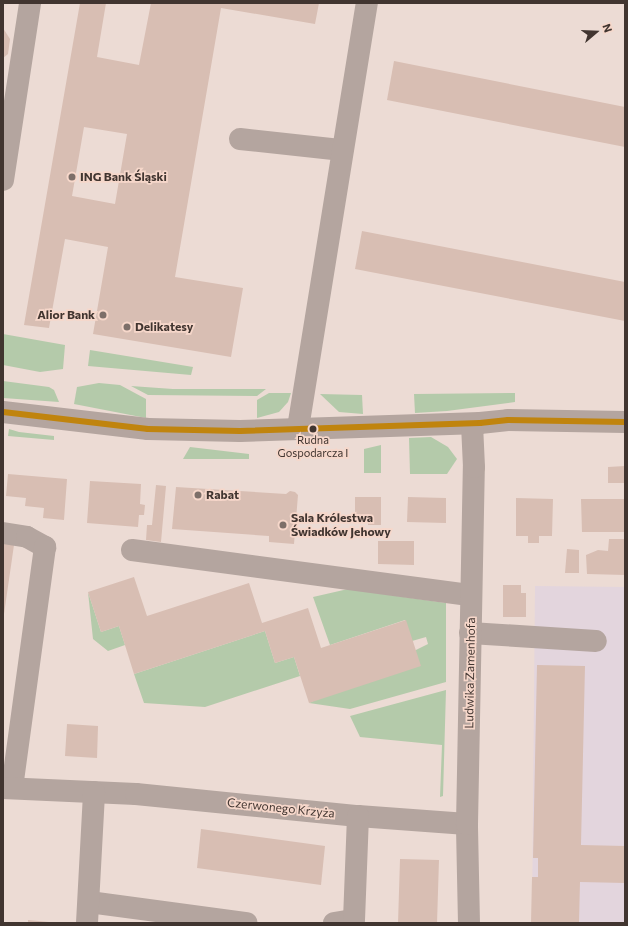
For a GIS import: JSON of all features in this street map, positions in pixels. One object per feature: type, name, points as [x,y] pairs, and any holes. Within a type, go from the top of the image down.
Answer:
[{"type":"street","points":[[3,180],[30,3]]},
{"type":"street","points":[[298,428],[367,3]]},
{"type":"street","points":[[240,139],[342,150]]},
{"type":"street","points":[[3,412],[148,429],[240,431],[298,428],[472,424],[529,420],[625,422]]},
{"type":"street","name":"Ludwika Zamenhofa","points":[[469,923],[467,824],[474,467],[472,424]]},
{"type":"street","points":[[3,533],[27,537],[45,547],[8,788]]},
{"type":"street","points":[[132,550],[471,595]]},
{"type":"street","points":[[470,634],[596,641]]},
{"type":"street","name":"Czerwonego Krzyża","points":[[8,788],[94,792],[358,816],[467,824]]},
{"type":"street","points":[[94,792],[88,912],[247,923]]},
{"type":"street","points":[[348,922],[358,816]]},
{"type":"shaded area","points":[[535,586],[625,587],[625,923],[532,923]]},
{"type":"green space","points":[[3,334],[65,345],[63,369],[40,372],[3,365]]},
{"type":"green space","points":[[90,350],[193,367],[191,375],[88,366]]},
{"type":"green space","points":[[3,381],[49,387],[54,390],[59,402],[3,398]]},
{"type":"green space","points":[[99,383],[120,385],[146,399],[146,418],[74,404],[77,387]]},
{"type":"green space","points":[[131,386],[173,389],[266,389],[257,396],[148,395]]},
{"type":"green space","points":[[269,393],[291,393],[288,402],[279,412],[257,418],[257,400]]},
{"type":"green space","points":[[515,393],[515,402],[447,411],[415,413],[414,394]]},
{"type":"green space","points":[[320,394],[362,395],[363,414],[339,412]]},
{"type":"green space","points":[[9,429],[19,432],[54,436],[54,440],[8,436]]},
{"type":"green space","points":[[431,437],[448,447],[457,459],[447,474],[410,474],[409,438]]},
{"type":"green space","points":[[381,445],[381,473],[364,473],[364,449]]},
{"type":"green space","points":[[190,447],[249,454],[249,459],[183,459]]},
{"type":"green space","points":[[348,589],[446,603],[446,682],[350,709],[309,703],[428,644],[426,637],[412,641],[405,620],[330,645],[313,597]]},
{"type":"green space","points":[[88,592],[101,632],[119,626],[125,645],[108,651],[93,639]]},
{"type":"green space","points":[[265,631],[275,663],[294,657],[300,676],[205,707],[144,703],[134,674]]},
{"type":"green space","points":[[446,690],[443,796],[440,797],[442,745],[360,737],[350,716]]},
{"type":"building","points":[[80,3],[106,3],[97,57],[139,65],[151,3],[319,3],[315,24],[221,8],[175,277],[243,288],[231,357],[93,334],[108,247],[65,239],[49,328],[24,325]],"holes":[[[84,127],[127,134],[115,204],[72,196]]]},
{"type":"building","points":[[3,28],[10,39],[8,54],[3,58]]},
{"type":"building","points":[[394,61],[625,107],[625,147],[387,100]]},
{"type":"building","points":[[362,231],[625,282],[625,321],[355,269]]},
{"type":"building","points":[[625,466],[625,483],[608,483],[608,467]]},
{"type":"building","points":[[8,474],[67,479],[64,520],[43,518],[44,508],[25,506],[26,498],[6,496]]},
{"type":"building","points":[[90,481],[141,484],[140,504],[145,505],[144,515],[139,515],[138,527],[87,523]]},
{"type":"building","points":[[156,485],[166,486],[161,542],[146,540],[147,525],[152,525]]},
{"type":"building","points":[[176,487],[286,494],[290,491],[295,492],[298,495],[294,544],[269,542],[269,536],[172,529]]},
{"type":"building","points":[[355,497],[381,497],[381,525],[368,525],[368,519],[355,519]]},
{"type":"building","points":[[408,497],[446,498],[446,523],[407,522]]},
{"type":"building","points":[[516,498],[553,499],[552,536],[539,536],[539,543],[528,543],[528,536],[516,536]]},
{"type":"building","points":[[581,499],[625,499],[625,532],[582,532]]},
{"type":"building","points":[[609,539],[625,539],[625,575],[587,574],[586,555],[598,550],[608,551]]},
{"type":"building","points":[[378,541],[414,541],[414,565],[378,564]]},
{"type":"building","points":[[3,543],[14,545],[4,614],[3,614]]},
{"type":"building","points":[[567,549],[579,550],[579,573],[565,573]]},
{"type":"building","points":[[134,577],[147,616],[249,583],[262,623],[308,608],[321,648],[406,620],[421,666],[309,703],[294,657],[275,663],[265,631],[134,674],[119,626],[101,632],[88,592]]},
{"type":"building","points":[[503,585],[521,585],[521,593],[526,593],[526,617],[503,617]]},
{"type":"building","points":[[537,665],[585,666],[581,845],[625,846],[625,883],[580,882],[579,923],[531,923],[532,877],[538,877],[538,858],[533,858]]},
{"type":"building","points":[[67,724],[98,726],[97,758],[65,756]]},
{"type":"building","points":[[201,829],[325,846],[321,885],[197,868]]},
{"type":"building","points":[[400,859],[439,860],[437,923],[398,923]]},
{"type":"building","points":[[28,920],[49,922],[49,923],[28,923]]},
{"type":"transit line","points":[[3,412],[148,429],[240,431],[480,423],[508,420],[625,422]]},
{"type":"place","name":"ING Bank Śląski","points":[[72,177]]},
{"type":"place","name":"Alior Bank","points":[[103,315]]},
{"type":"place","name":"Delikatesy","points":[[127,327]]},
{"type":"place","name":"Rudna Gospodarcza I","points":[[313,429]]},
{"type":"place","name":"Rabat","points":[[198,495]]},
{"type":"place","name":"Sala Królestwa Świadków Jehowy","points":[[283,525]]}]
